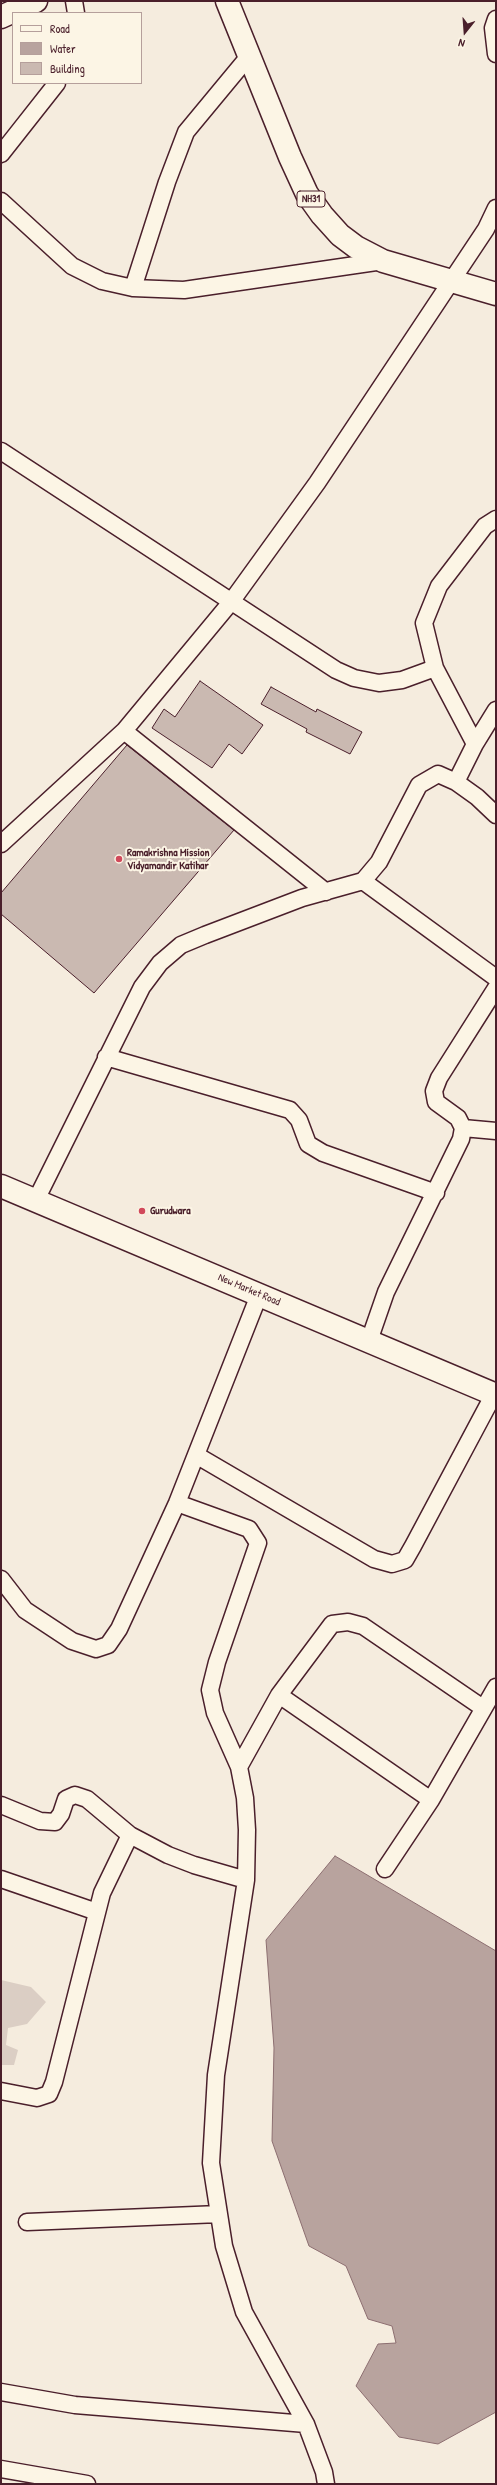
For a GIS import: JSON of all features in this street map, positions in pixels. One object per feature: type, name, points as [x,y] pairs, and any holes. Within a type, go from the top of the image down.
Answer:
[{"type":"main road","points":[[1,17],[36,1]]},
{"type":"main road","name":"NH31","points":[[228,1],[249,56],[307,194],[322,215],[340,235],[356,247],[382,261],[450,282],[496,294]]},
{"type":"main road","name":"New Market Road","points":[[1,1186],[495,1394]]},
{"type":"street","points":[[74,1],[76,12]]},
{"type":"street","points":[[496,19],[493,28],[496,54]]},
{"type":"street","points":[[133,288],[167,182],[186,132],[249,56]]},
{"type":"street","points":[[1,154],[55,84]]},
{"type":"street","points":[[1,201],[72,266],[102,281],[133,288],[184,290],[382,261]]},
{"type":"street","points":[[1,844],[124,731],[231,602],[317,483],[486,229],[496,208]]},
{"type":"street","points":[[1,451],[336,670],[354,678],[379,683],[396,681],[435,668]]},
{"type":"street","points":[[475,744],[435,668],[424,623],[439,586],[485,526],[496,519]]},
{"type":"street","points":[[456,782],[475,744],[496,710]]},
{"type":"street","points":[[124,731],[326,892]]},
{"type":"street","points":[[36,1200],[142,987],[160,962],[182,945],[302,898],[363,881],[379,862],[419,785],[438,774],[456,782],[477,797],[496,815]]},
{"type":"street","points":[[363,881],[496,978]]},
{"type":"street","points":[[369,1341],[386,1292],[461,1140],[463,1128],[458,1118],[436,1102],[434,1090],[439,1078],[496,988]]},
{"type":"street","points":[[106,1057],[290,1110],[299,1120],[308,1144],[323,1153],[436,1193]]},
{"type":"street","points":[[463,1128],[496,1131]]},
{"type":"street","points":[[1,1579],[25,1610],[72,1641],[96,1650],[108,1646],[119,1629],[177,1504],[259,1294]]},
{"type":"street","points":[[196,1455],[374,1559],[392,1564],[405,1560],[495,1394]]},
{"type":"street","points":[[177,1504],[249,1529],[258,1543],[217,1662],[210,1690],[215,1713],[239,1767],[245,1798],[247,1830],[246,1880],[216,2075],[211,2163],[224,2246],[244,2312],[306,2424],[324,2472],[326,2484]]},
{"type":"street","points":[[239,1767],[279,1695],[332,1624],[348,1622],[363,1626],[483,1708]]},
{"type":"street","points":[[385,1869],[431,1800],[496,1687]]},
{"type":"street","points":[[279,1695],[431,1800]]},
{"type":"street","points":[[1,1805],[40,1821],[55,1822],[61,1814],[66,1799],[75,1795],[87,1799],[130,1835],[194,1865],[246,1880]]},
{"type":"street","points":[[1,2090],[38,2098],[49,2094],[54,2082],[102,1893],[130,1835]]},
{"type":"street","points":[[1,1879],[97,1912]]},
{"type":"street","points":[[27,2222],[219,2214]]},
{"type":"street","points":[[1,2392],[75,2405],[306,2424]]},
{"type":"street","points":[[1,2469],[87,2484]]},
{"type":"shaded area","points":[[1,1980],[31,1987],[46,2002],[27,2024],[8,2028],[6,2045],[18,2050],[14,2065],[1,2065]]},
{"type":"water","points":[[335,1856],[496,1951],[496,2412],[438,2444],[399,2437],[356,2386],[378,2344],[396,2343],[392,2326],[368,2319],[346,2266],[309,2246],[272,2141],[274,2048],[266,1940]]},
{"type":"building","points":[[200,681],[263,725],[242,754],[229,744],[212,768],[152,728],[164,709],[175,717]]},
{"type":"building","points":[[271,687],[316,712],[317,709],[362,732],[350,754],[306,732],[307,729],[261,704]]},
{"type":"building","name":"Ramakrishna Mission Vidyamandir Katihar","points":[[127,745],[234,830],[94,993],[1,914],[1,893]]},
{"type":"place","name":"Ramakrishna Mission Vidyamandir Katihar","points":[[119,859]]},
{"type":"place","name":"Gurudwara","points":[[142,1211]]}]
